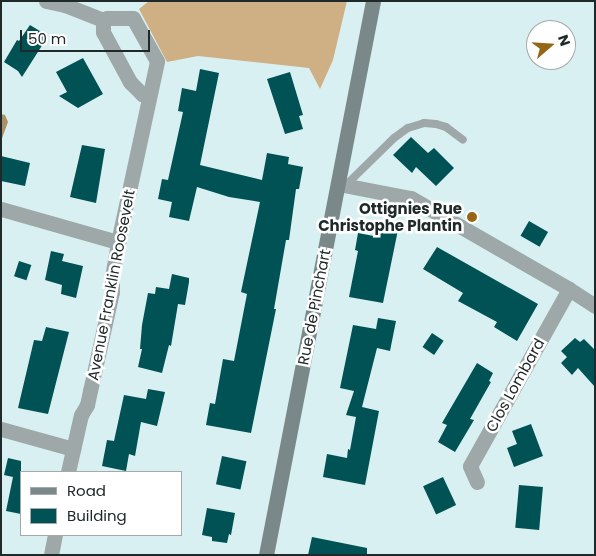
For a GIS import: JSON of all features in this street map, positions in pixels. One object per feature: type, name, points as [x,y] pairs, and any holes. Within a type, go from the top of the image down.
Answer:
[{"type":"main road","name":"Rue de Pinchart","points":[[266,555],[342,184],[373,1]]},
{"type":"street","points":[[46,1],[65,5],[103,20],[102,24],[107,40],[134,88],[149,96]]},
{"type":"street","name":"Avenue Franklin Roosevelt","points":[[68,471],[81,415],[88,398],[112,292],[112,277],[118,242],[157,61],[133,18],[107,18],[103,20]]},
{"type":"street","points":[[342,184],[411,198],[595,306]]},
{"type":"street","points":[[1,209],[118,242]]},
{"type":"street","name":"Clos Lombard","points":[[477,482],[470,466],[569,289]]},
{"type":"street","points":[[1,429],[73,449]]},
{"type":"street","points":[[51,555],[55,536]]},
{"type":"lane","points":[[342,184],[408,128],[424,123],[436,124],[446,127],[463,140]]},
{"type":"shaded area","points":[[149,1],[347,1],[333,60],[320,89],[309,68],[198,56],[167,62],[139,9]]},
{"type":"shaded area","points":[[1,114],[5,115],[8,122],[1,141]]},
{"type":"building","points":[[30,25],[48,36],[22,77],[18,71],[4,62],[17,40],[19,41]]},
{"type":"building","points":[[83,58],[103,94],[78,108],[59,96],[67,92],[56,72]]},
{"type":"building","points":[[200,69],[219,73],[200,165],[262,180],[267,153],[289,157],[288,164],[303,167],[299,189],[296,189],[289,240],[286,240],[274,309],[276,309],[251,433],[206,425],[210,403],[215,404],[223,359],[234,361],[247,294],[241,292],[260,202],[229,197],[197,187],[189,221],[169,217],[172,202],[158,199],[162,179],[168,180],[183,112],[178,111],[182,88],[196,91]]},
{"type":"building","points":[[290,72],[303,115],[299,116],[303,129],[285,134],[267,79]]},
{"type":"building","points":[[411,137],[428,153],[434,148],[454,168],[436,186],[416,167],[412,173],[393,155]]},
{"type":"building","points":[[82,145],[105,149],[96,203],[70,197]]},
{"type":"building","points":[[1,156],[30,163],[25,186],[1,181]]},
{"type":"building","points":[[529,221],[548,232],[540,247],[520,236]]},
{"type":"building","points":[[382,222],[399,225],[383,303],[349,297],[358,251],[355,250],[358,233],[379,237]]},
{"type":"building","points":[[437,247],[538,304],[517,341],[494,327],[497,322],[458,301],[463,293],[423,269]]},
{"type":"building","points":[[51,251],[64,254],[62,261],[83,266],[76,298],[61,294],[62,285],[45,280]]},
{"type":"building","points":[[19,261],[31,265],[26,280],[14,276]]},
{"type":"building","points":[[172,274],[189,278],[189,282],[185,305],[178,304],[171,346],[169,345],[162,373],[138,367],[142,349],[140,349],[142,325],[148,293],[155,294],[156,287],[169,289]]},
{"type":"building","points":[[378,318],[396,321],[390,351],[377,348],[362,407],[379,411],[365,485],[323,477],[327,454],[347,458],[348,449],[350,450],[356,417],[346,415],[354,391],[340,388],[353,325],[376,329]]},
{"type":"building","points":[[46,327],[69,332],[48,414],[18,408],[34,340],[42,341]]},
{"type":"building","points":[[432,333],[444,341],[434,355],[422,347]]},
{"type":"building","points":[[575,338],[580,342],[584,339],[595,350],[595,387],[578,368],[572,375],[561,363],[567,357],[561,351]]},
{"type":"building","points":[[477,363],[493,373],[489,381],[491,382],[470,419],[474,420],[455,452],[438,442],[447,425],[442,423]]},
{"type":"building","points":[[148,389],[165,392],[157,426],[141,422],[135,456],[129,454],[126,471],[102,466],[107,440],[114,441],[124,395],[146,399]]},
{"type":"building","points":[[531,424],[543,456],[514,467],[507,448],[517,444],[512,431]]},
{"type":"building","points":[[222,456],[246,461],[240,490],[216,484]]},
{"type":"building","points":[[8,458],[21,461],[20,514],[6,511],[13,477],[4,475]]},
{"type":"building","points":[[443,477],[456,505],[436,514],[423,486]]},
{"type":"building","points":[[519,485],[543,487],[539,530],[515,528]]},
{"type":"building","points":[[207,508],[235,513],[231,535],[229,534],[227,543],[212,541],[212,537],[202,535]]},
{"type":"building","points":[[312,537],[367,548],[367,555],[308,555]]},
{"type":"place","name":"Ottignies Rue Christophe Plantin","points":[[472,217]]}]
